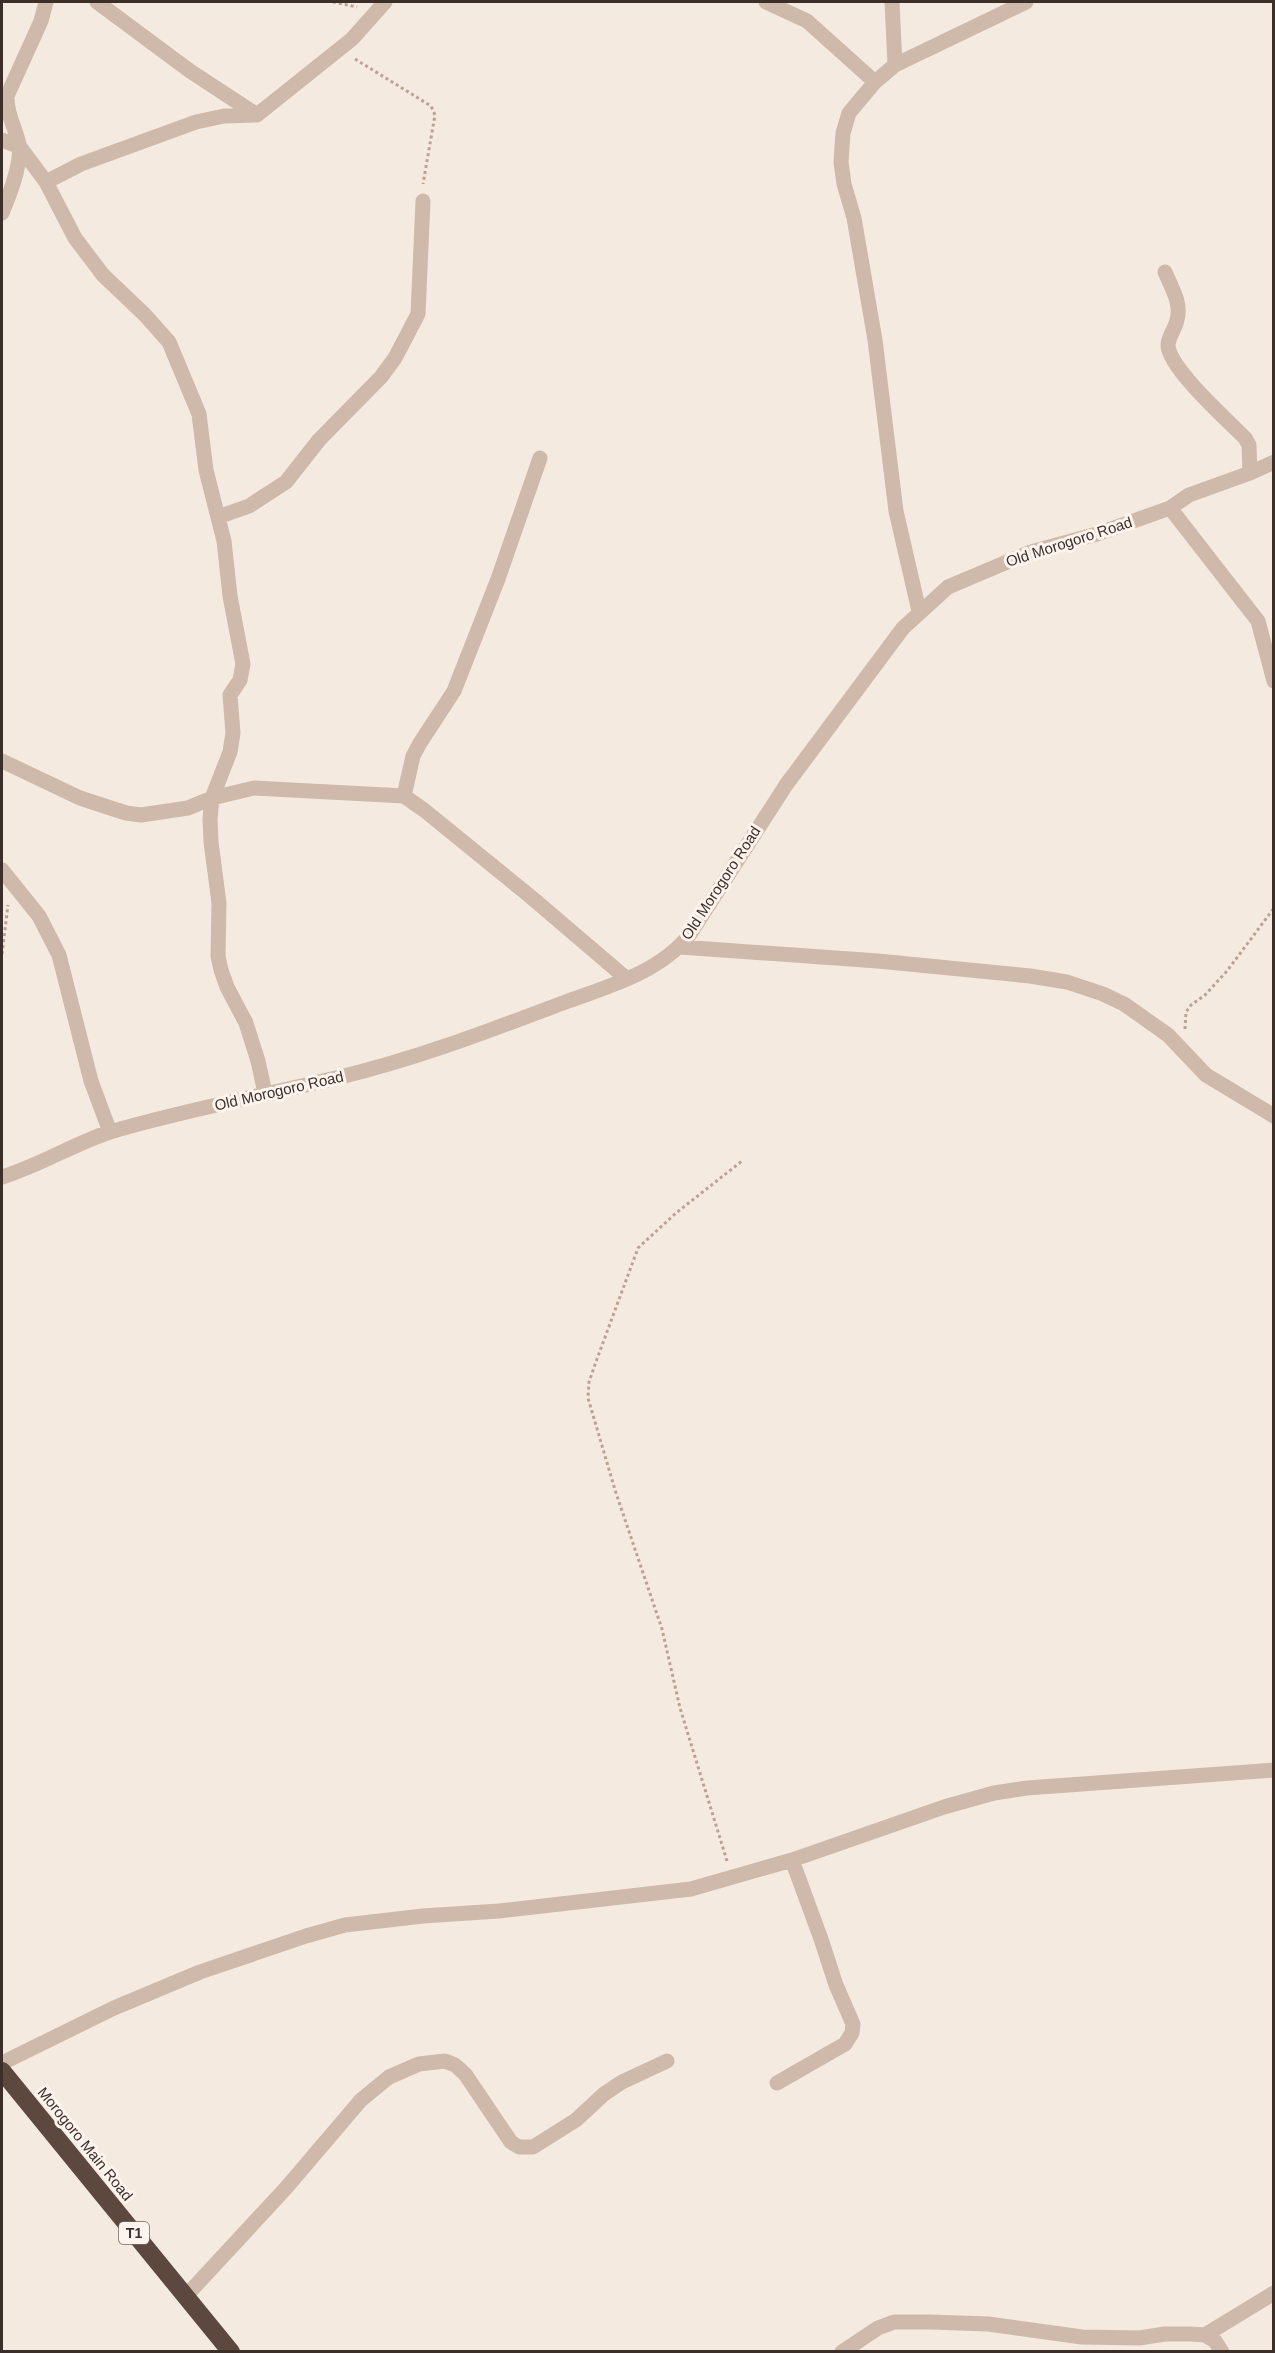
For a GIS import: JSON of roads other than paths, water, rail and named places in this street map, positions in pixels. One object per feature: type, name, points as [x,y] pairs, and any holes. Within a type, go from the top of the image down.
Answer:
[{"type":"highway","name":"Morogoro Main Road","points":[[2,2071],[231,2352]]},
{"type":"street","points":[[46,2],[7,96],[6,107],[20,147],[46,182],[75,238],[103,275],[146,315],[169,342],[199,414],[206,470],[218,517],[243,673],[230,694],[233,733],[230,752],[212,798],[211,842],[219,903],[218,956],[220,970],[246,1023],[266,1093]]},
{"type":"street","points":[[97,2],[190,71],[256,115]]},
{"type":"street","points":[[766,2],[807,21],[875,82]]},
{"type":"street","points":[[892,2],[895,65]]},
{"type":"street","points":[[919,611],[896,511],[875,340],[854,218],[844,184],[841,162],[843,133],[849,113],[875,82],[895,65],[1026,2]]},
{"type":"street","points":[[46,182],[81,164],[196,122],[224,116],[256,115],[338,52],[381,6]]},
{"type":"street","points":[[2,140],[20,147]]},
{"type":"street","points":[[2,213],[14,182],[20,147]]},
{"type":"street","points":[[218,517],[249,506],[286,482],[319,440],[381,377],[395,358],[418,314],[423,201]]},
{"type":"street","points":[[1165,272],[1179,304],[1177,321],[1170,335],[1168,346],[1170,357],[1182,373],[1245,438],[1249,446],[1250,473]]},
{"type":"street","points":[[404,796],[413,756],[454,691],[498,579],[540,458]]},
{"type":"street","name":"Old Morogoro Road","points":[[2,1177],[16,1173],[69,1147],[110,1132],[336,1078],[424,1054],[627,979],[666,959],[680,947],[774,801],[903,628],[948,587],[1031,552],[1096,534],[1170,508],[1189,495],[1274,462]]},
{"type":"street","points":[[1170,508],[1258,621],[1274,681]]},
{"type":"street","points":[[2,761],[80,798],[126,813],[141,815],[188,808],[212,798],[254,788],[404,796],[531,897],[627,979]]},
{"type":"street","points":[[2,870],[39,916],[59,955],[91,1081],[110,1132]]},
{"type":"street","points":[[680,947],[878,961],[1067,982],[1124,1004],[1168,1035],[1206,1075],[1274,1116]]},
{"type":"street","points":[[2,2063],[114,2008],[200,1972],[345,1925],[423,1916],[499,1911],[691,1889],[792,1860],[944,1807],[994,1793],[1027,1788],[1274,1770]]},
{"type":"street","points":[[777,2083],[845,2044],[852,2033],[853,2024],[836,1985],[822,1939],[792,1860]]},
{"type":"street","points":[[186,2296],[286,2188],[361,2100],[389,2077],[419,2064],[445,2061],[455,2065],[465,2074],[511,2142],[519,2147],[533,2147],[576,2120],[604,2094],[622,2082],[667,2061]]},
{"type":"street","points":[[1205,2335],[1274,2293]]},
{"type":"street","points":[[842,2352],[878,2328],[894,2322],[988,2324],[1082,2337],[1139,2338],[1165,2334],[1205,2335],[1215,2340],[1222,2352]]}]
